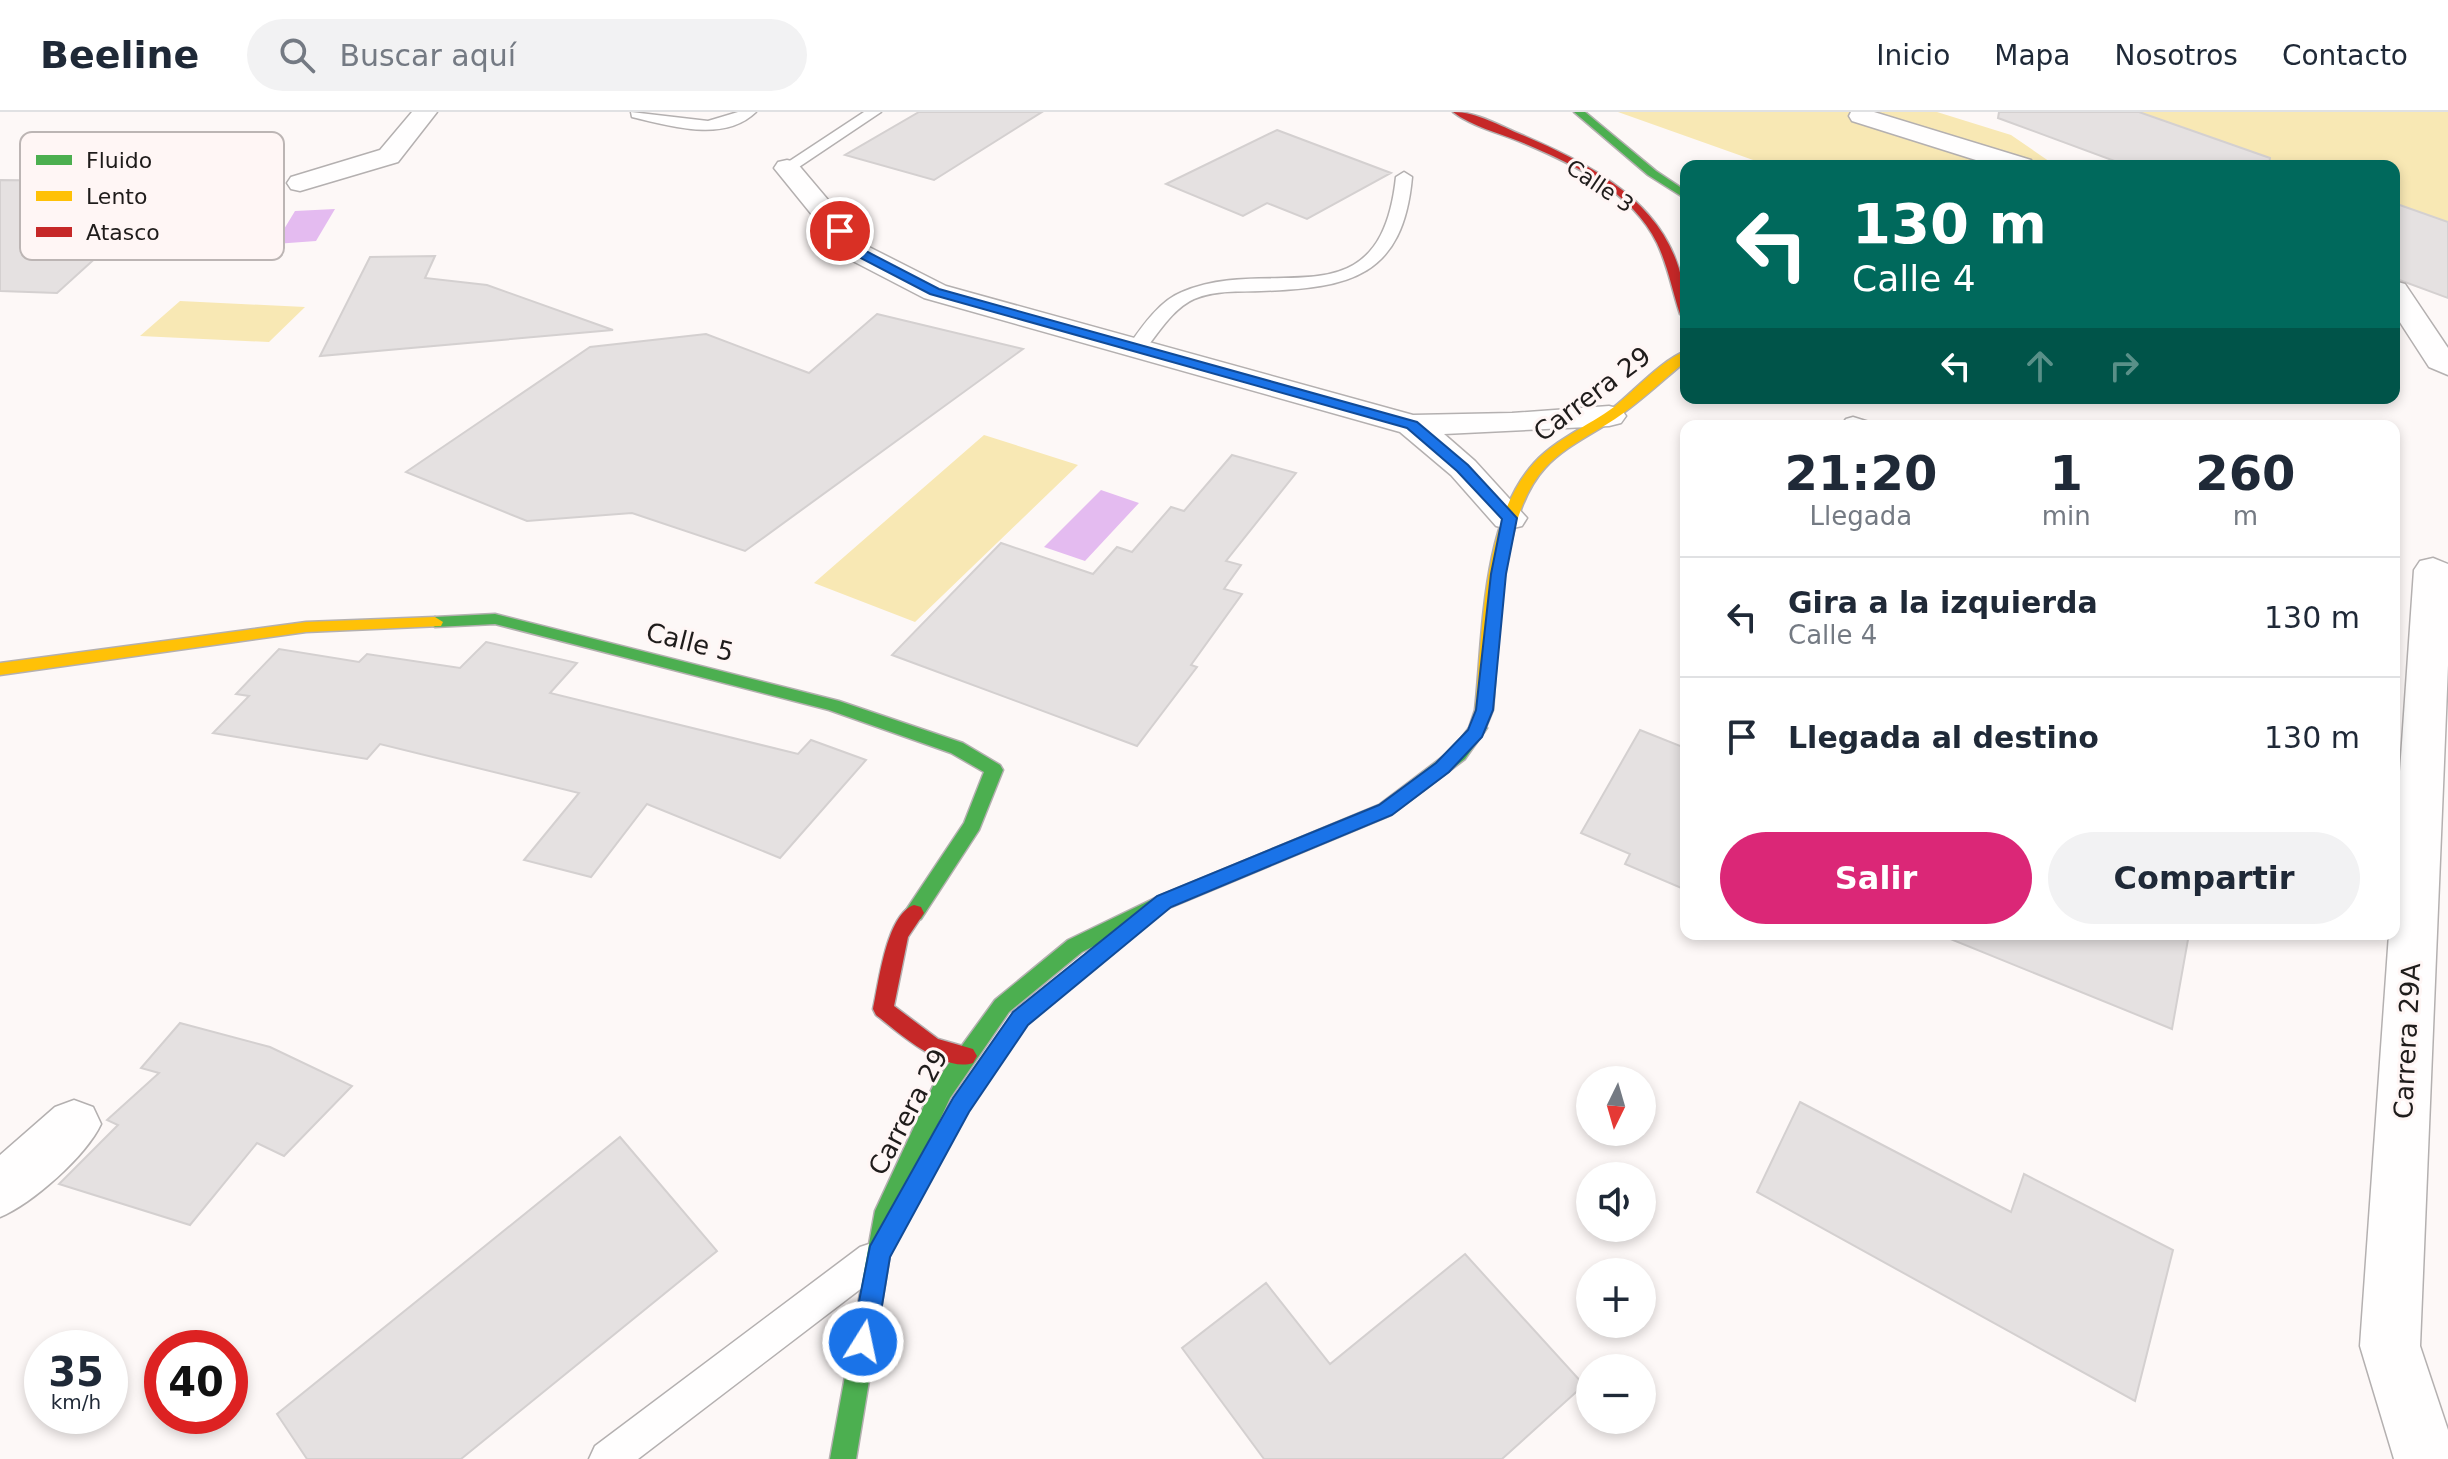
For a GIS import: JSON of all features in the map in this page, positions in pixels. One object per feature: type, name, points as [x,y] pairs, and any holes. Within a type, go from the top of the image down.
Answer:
[{"type":"street","points":[[300,183],[389,156],[425,112]]},
{"type":"street","name":"Calle 3","points":[[1458,112],[1572,165],[1610,188],[1650,222],[1680,297]]},
{"type":"street","points":[[1579,112],[1652,173],[1680,192]]},
{"type":"street","points":[[1861,116],[2003,160]]},
{"type":"street","points":[[787,168],[857,252],[935,292],[1412,425],[1512,423],[1609,416]]},
{"type":"street","points":[[1668,263],[1680,270]]},
{"type":"street","points":[[2400,299],[2440,360],[2448,365]]},
{"type":"street","name":"Carrera 29","points":[[843,1459],[886,1211],[942,1091],[1002,1006],[1075,946],[1164,902],[1385,810],[1459,754],[1476,733],[1484,710],[1499,574],[1509,518],[1530,477],[1564,443],[1609,416],[1680,360]]},
{"type":"street","points":[[1412,425],[1463,468],[1509,518]]},
{"type":"street","name":"Carrera 29A","points":[[2426,1459],[2390,1346],[2405,857],[2433,570]]},
{"type":"street","name":"Calle 5","points":[[0,669],[306,627],[495,619],[833,705],[957,748],[994,770],[972,825],[899,935],[883,1009],[932,1046],[966,1056]]},
{"type":"street","name":"Carrera 29","points":[[1093,957],[1164,902]]},
{"type":"street","points":[[0,1191],[74,1124]]},
{"type":"street","name":"Carrera 29","points":[[878,1254],[929,1164]]},
{"type":"lane","points":[[637,114],[699,126],[718,126],[749,112]]},
{"type":"lane","points":[[787,168],[874,112]]},
{"type":"lane","points":[[1136,348],[1177,301],[1190,294],[1220,288],[1320,280],[1358,271],[1381,248],[1389,233],[1402,205],[1404,177]]},
{"type":"lane","points":[[608,1459],[878,1254]]},
{"type":"shaded area","points":[[1618,112],[1937,112],[2011,135],[2047,160],[1753,160]]},
{"type":"shaded area","points":[[2130,112],[2448,112],[2448,231],[2400,213],[2400,160],[2258,160]]},
{"type":"shaded area","points":[[335,209],[316,241],[284,243],[284,229],[295,211]]},
{"type":"shaded area","points":[[180,301],[305,307],[269,342],[140,336]]},
{"type":"shaded area","points":[[984,435],[1078,465],[915,622],[814,583]]},
{"type":"shaded area","points":[[1101,490],[1139,503],[1085,561],[1044,547]]},
{"type":"building","points":[[919,112],[1042,112],[934,180],[845,155]]},
{"type":"building","points":[[1999,112],[2139,112],[2270,160],[2112,160],[1998,118]]},
{"type":"building","points":[[1277,130],[1391,173],[1307,219],[1267,203],[1243,216],[1166,184]]},
{"type":"building","points":[[0,180],[20,180],[20,260],[93,260],[57,293],[0,291]]},
{"type":"building","points":[[2400,205],[2448,222],[2448,298],[2400,280]]},
{"type":"building","points":[[435,256],[425,278],[487,285],[613,330],[320,356],[370,257]]},
{"type":"building","points":[[877,314],[1023,349],[745,551],[632,513],[527,521],[406,472],[590,347],[706,334],[809,373]]},
{"type":"building","points":[[1232,455],[1296,473],[1226,561],[1241,565],[1224,589],[1242,594],[1191,665],[1197,667],[1137,746],[892,655],[1001,543],[1093,574],[1117,547],[1132,552],[1171,507],[1184,511]]},
{"type":"building","points":[[486,642],[577,663],[550,693],[798,754],[811,740],[866,760],[780,858],[647,804],[591,877],[524,860],[579,793],[380,744],[367,759],[213,733],[249,696],[236,694],[279,649],[359,662],[367,654],[460,668]]},
{"type":"building","points":[[1640,730],[1680,746],[1680,887],[1625,864],[1630,854],[1581,833]]},
{"type":"building","points":[[1953,940],[2188,940],[2172,1029]]},
{"type":"building","points":[[180,1023],[270,1047],[352,1086],[284,1156],[257,1143],[190,1225],[59,1184],[118,1125],[107,1120],[159,1073],[141,1068]]},
{"type":"building","points":[[1800,1102],[2011,1212],[2024,1174],[2173,1250],[2135,1401],[1757,1192]]},
{"type":"building","points":[[620,1137],[717,1251],[461,1459],[307,1459],[277,1414]]},
{"type":"building","points":[[1465,1254],[1576,1376],[1576,1392],[1502,1459],[1264,1459],[1182,1348],[1266,1283],[1330,1364]]},
{"type":"traffic: fast","points":[[1579,112],[1652,173],[1680,192]]},
{"type":"traffic: fast","points":[[435,622],[495,619],[833,705],[957,748],[994,770],[972,825],[914,913]]},
{"type":"traffic: fast","points":[[843,1459],[886,1211],[942,1091],[1002,1006],[1075,946],[1164,902],[1385,810],[1459,754],[1478,728]]},
{"type":"traffic: slow","points":[[1478,728],[1484,710],[1501,559],[1507,530],[1529,479],[1546,459],[1566,443],[1610,416],[1680,360]]},
{"type":"traffic: slow","points":[[0,669],[306,627],[435,622]]},
{"type":"traffic: jam","points":[[1458,112],[1567,159],[1619,191],[1640,210],[1657,232],[1680,294]]},
{"type":"traffic: jam","points":[[914,913],[899,935],[883,1009],[932,1046],[966,1056]]},
{"type":"route","points":[[840,231],[857,252],[935,292],[1412,425],[1463,468],[1509,518],[1499,574],[1484,710],[1476,733],[1459,754],[1385,810],[1164,902],[1021,1018],[961,1105],[878,1254],[863,1342]]}]
